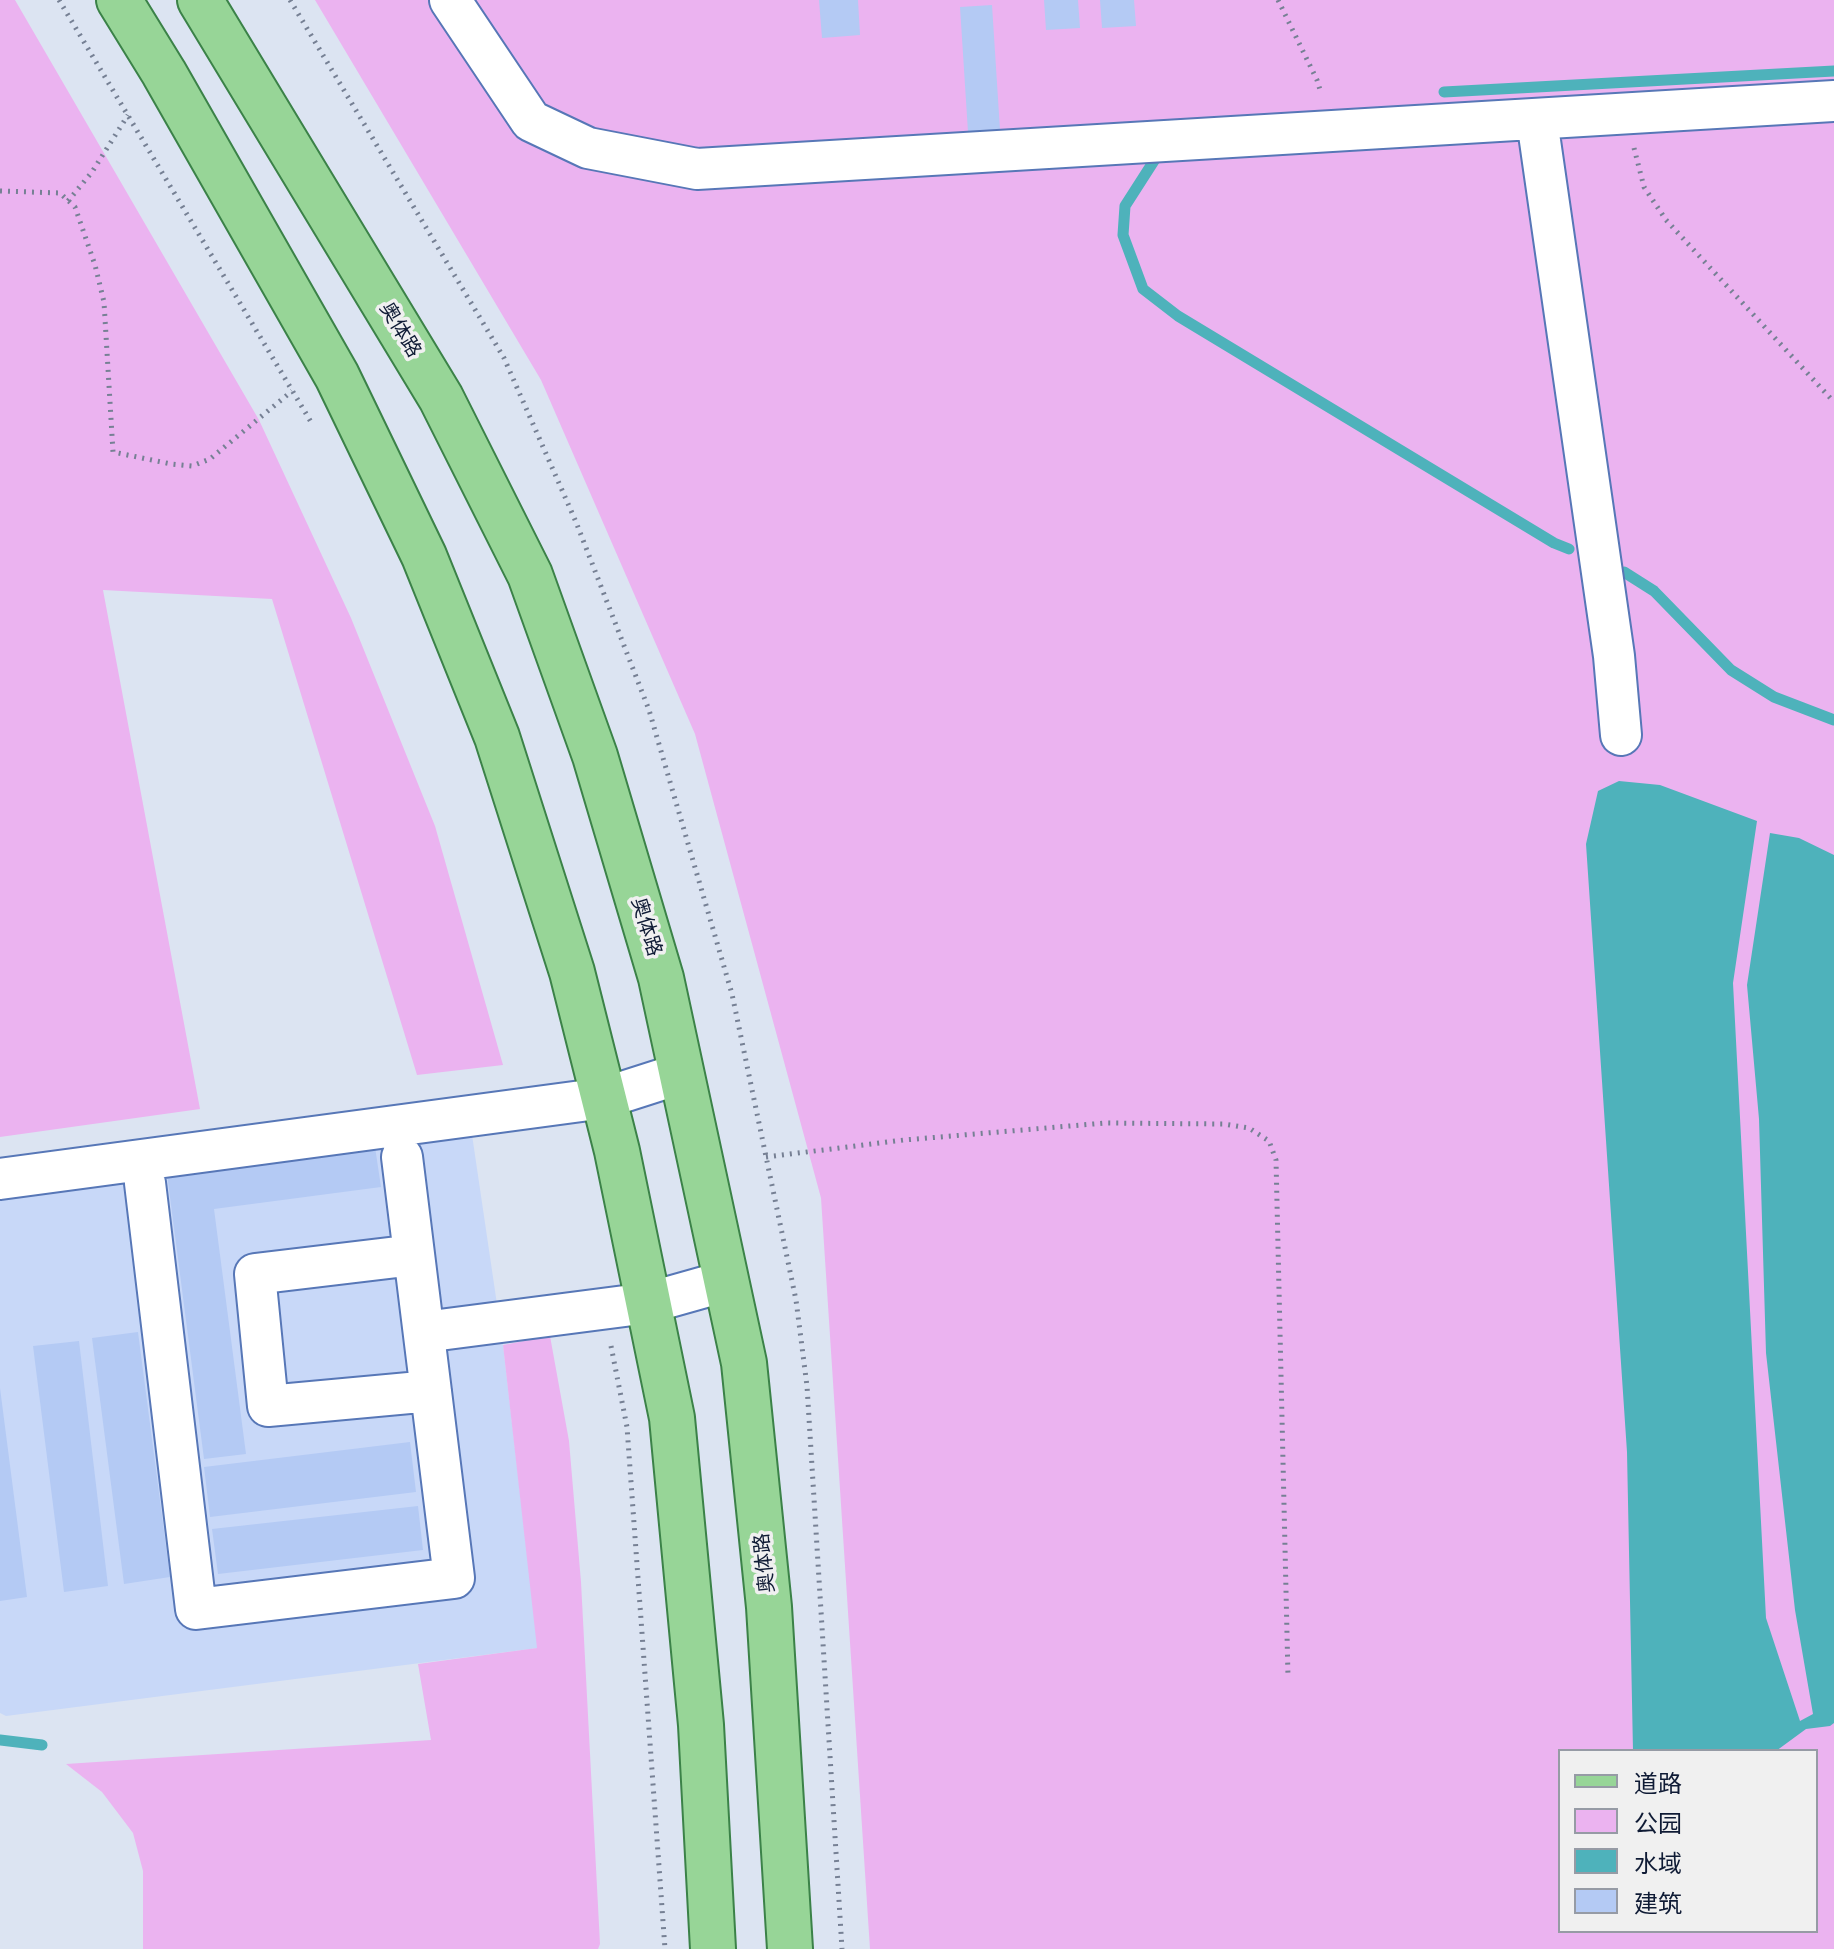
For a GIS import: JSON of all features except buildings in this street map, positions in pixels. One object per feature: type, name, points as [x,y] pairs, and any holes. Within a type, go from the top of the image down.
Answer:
[{"type":"main road","points":[[119,0],[337,376],[424,556],[497,737],[572,972],[604,1098],[672,1418],[701,1725],[713,1949]]},
{"type":"main road","name":"奥体路","points":[[200,0],[441,398],[530,575],[595,756],[661,978],[744,1363],[768,1592],[790,1949]]},
{"type":"lane","points":[[450,0],[531,121],[588,148],[697,169],[1834,101]]},
{"type":"lane","points":[[1537,120],[1614,656],[1621,735]]},
{"type":"lane","points":[[0,1179],[604,1098],[682,1073]]},
{"type":"lane","points":[[145,1183],[196,1609],[454,1578],[402,1157]]},
{"type":"lane","points":[[414,1255],[255,1274],[268,1406],[431,1391]]},
{"type":"lane","points":[[424,1332],[648,1303],[726,1281]]},
{"type":"path","points":[[59,0],[317,431]]},
{"type":"path","points":[[1278,0],[1317,80],[1332,133]]},
{"type":"path","points":[[1625,114],[1644,187],[1666,220],[1834,402]]},
{"type":"path","points":[[68,201],[92,172],[128,115]]},
{"type":"path","points":[[0,191],[60,193],[75,207],[104,302],[113,452],[192,466],[210,459],[292,391]]},
{"type":"path","points":[[766,1157],[904,1140],[1105,1123],[1224,1124],[1249,1128],[1269,1141],[1276,1160],[1288,1677]]},
{"type":"path","points":[[604,1309],[627,1427],[665,1949]]},
{"type":"shaded area","points":[[471,1128],[503,1345],[538,1648],[6,1716],[0,1713],[0,1187]]},
{"type":"green space","points":[[0,0],[15,0],[259,420],[351,618],[435,826],[503,1065],[417,1075],[272,599],[103,590],[200,1109],[0,1137]]},
{"type":"green space","points":[[315,0],[1834,0],[1834,1949],[870,1949],[821,1198],[695,734],[541,380]]},
{"type":"green space","points":[[550,1336],[569,1441],[581,1582],[598,1949],[143,1949],[143,1871],[133,1833],[102,1792],[66,1764],[431,1740],[418,1664],[537,1648],[503,1345]]},
{"type":"water","points":[[1619,781],[1660,785],[1757,821],[1733,983],[1766,1618],[1800,1721],[1813,1714],[1795,1610],[1766,1353],[1759,1119],[1747,985],[1770,833],[1799,838],[1834,855],[1834,1723],[1806,1729],[1779,1749],[1633,1749],[1627,1452],[1586,844],[1598,791]]},
{"type":"waterway","points":[[1444,92],[1834,71]]},
{"type":"waterway","points":[[1159,153],[1125,206],[1123,235],[1143,289],[1178,316],[1554,543],[1569,549]]},
{"type":"waterway","points":[[1624,572],[1654,591],[1731,670],[1774,697],[1834,720]]},
{"type":"waterway","points":[[0,1740],[42,1745]]}]
